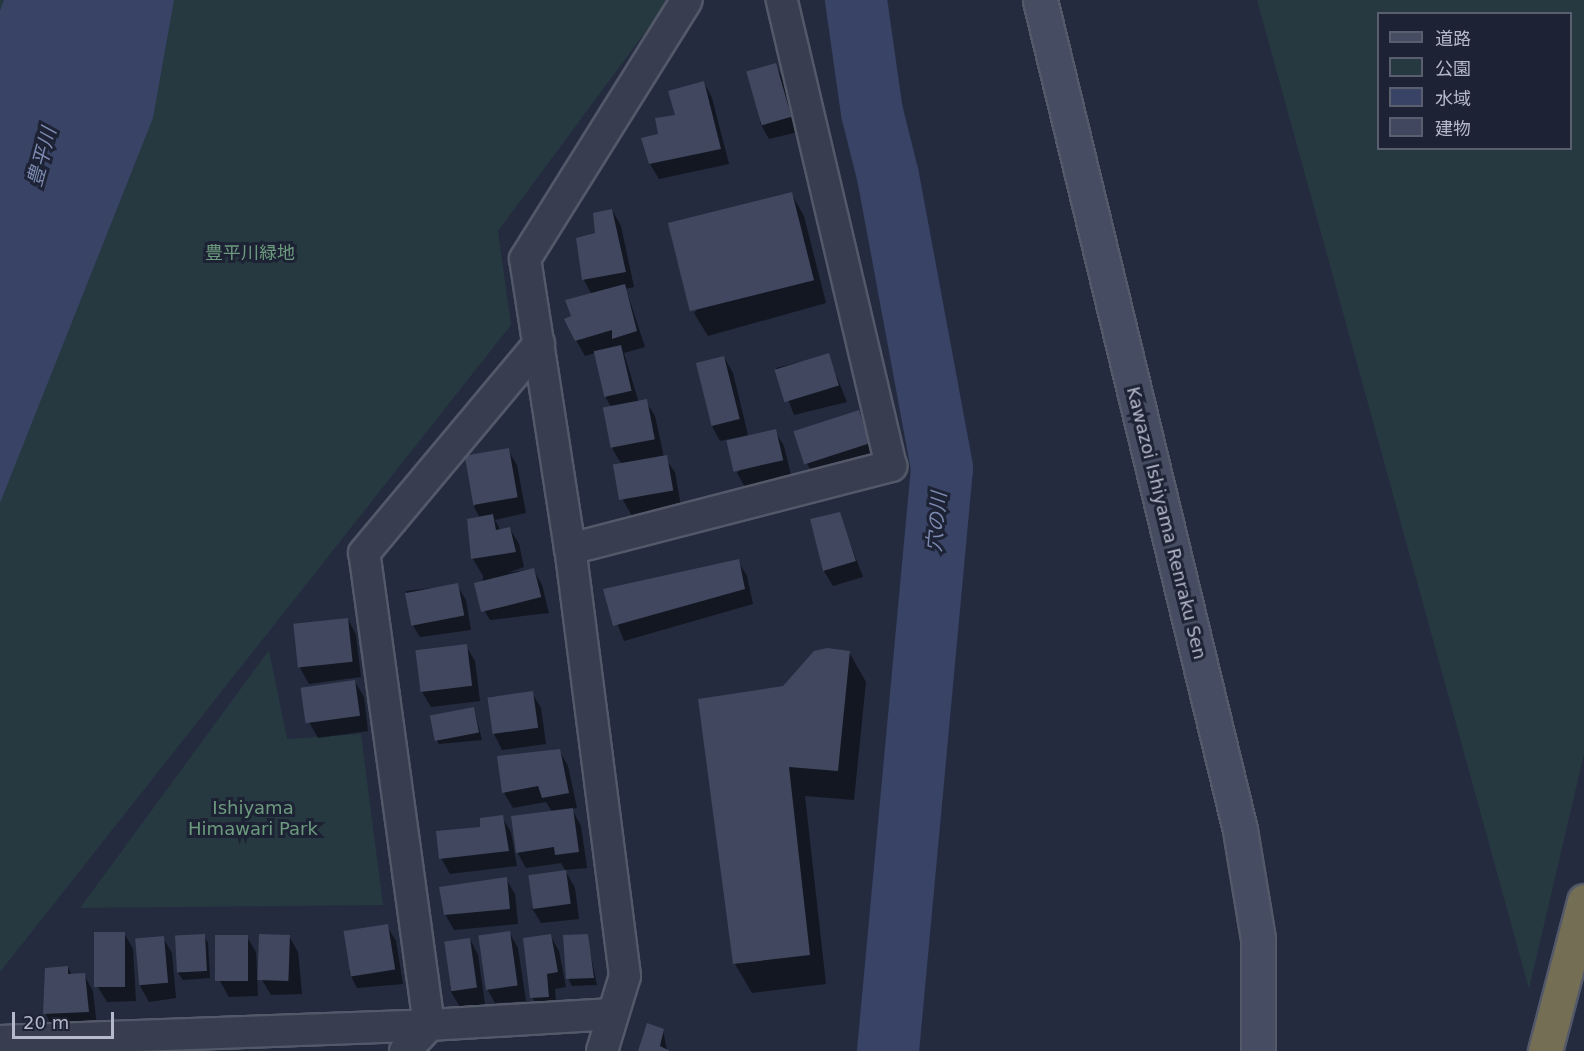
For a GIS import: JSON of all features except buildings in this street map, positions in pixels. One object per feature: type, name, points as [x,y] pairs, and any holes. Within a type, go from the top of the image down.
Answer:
[{"type":"highway","points":[[1545,1051],[1584,901]]},
{"type":"street","points":[[603,1051],[625,976],[570,549],[525,259],[687,0]]},
{"type":"street","points":[[570,549],[891,466],[782,0]]},
{"type":"street","name":"Kawazoi Ishiyama Renraku Sen","points":[[1040,0],[1240,830],[1258,939],[1258,1051]]},
{"type":"street","points":[[429,1025],[364,553],[539,344]]},
{"type":"street","points":[[0,1041],[429,1025],[613,1014]]},
{"type":"street","points":[[405,1051],[429,1025]]},
{"type":"green space","name":"豊平川緑地","points":[[0,0],[669,0],[498,231],[511,325],[0,972]]},
{"type":"green space","points":[[1257,0],[1584,0],[1584,754],[1529,989]]},
{"type":"green space","name":"Ishiyama Himawari Park","points":[[269,650],[287,739],[361,734],[383,905],[80,908]]},
{"type":"water","name":"豊平川","points":[[4,0],[174,0],[153,118],[0,503],[0,11]]},
{"type":"waterway","name":"穴の川","points":[[856,0],[872,112],[888,176],[942,468],[888,1051]]}]
